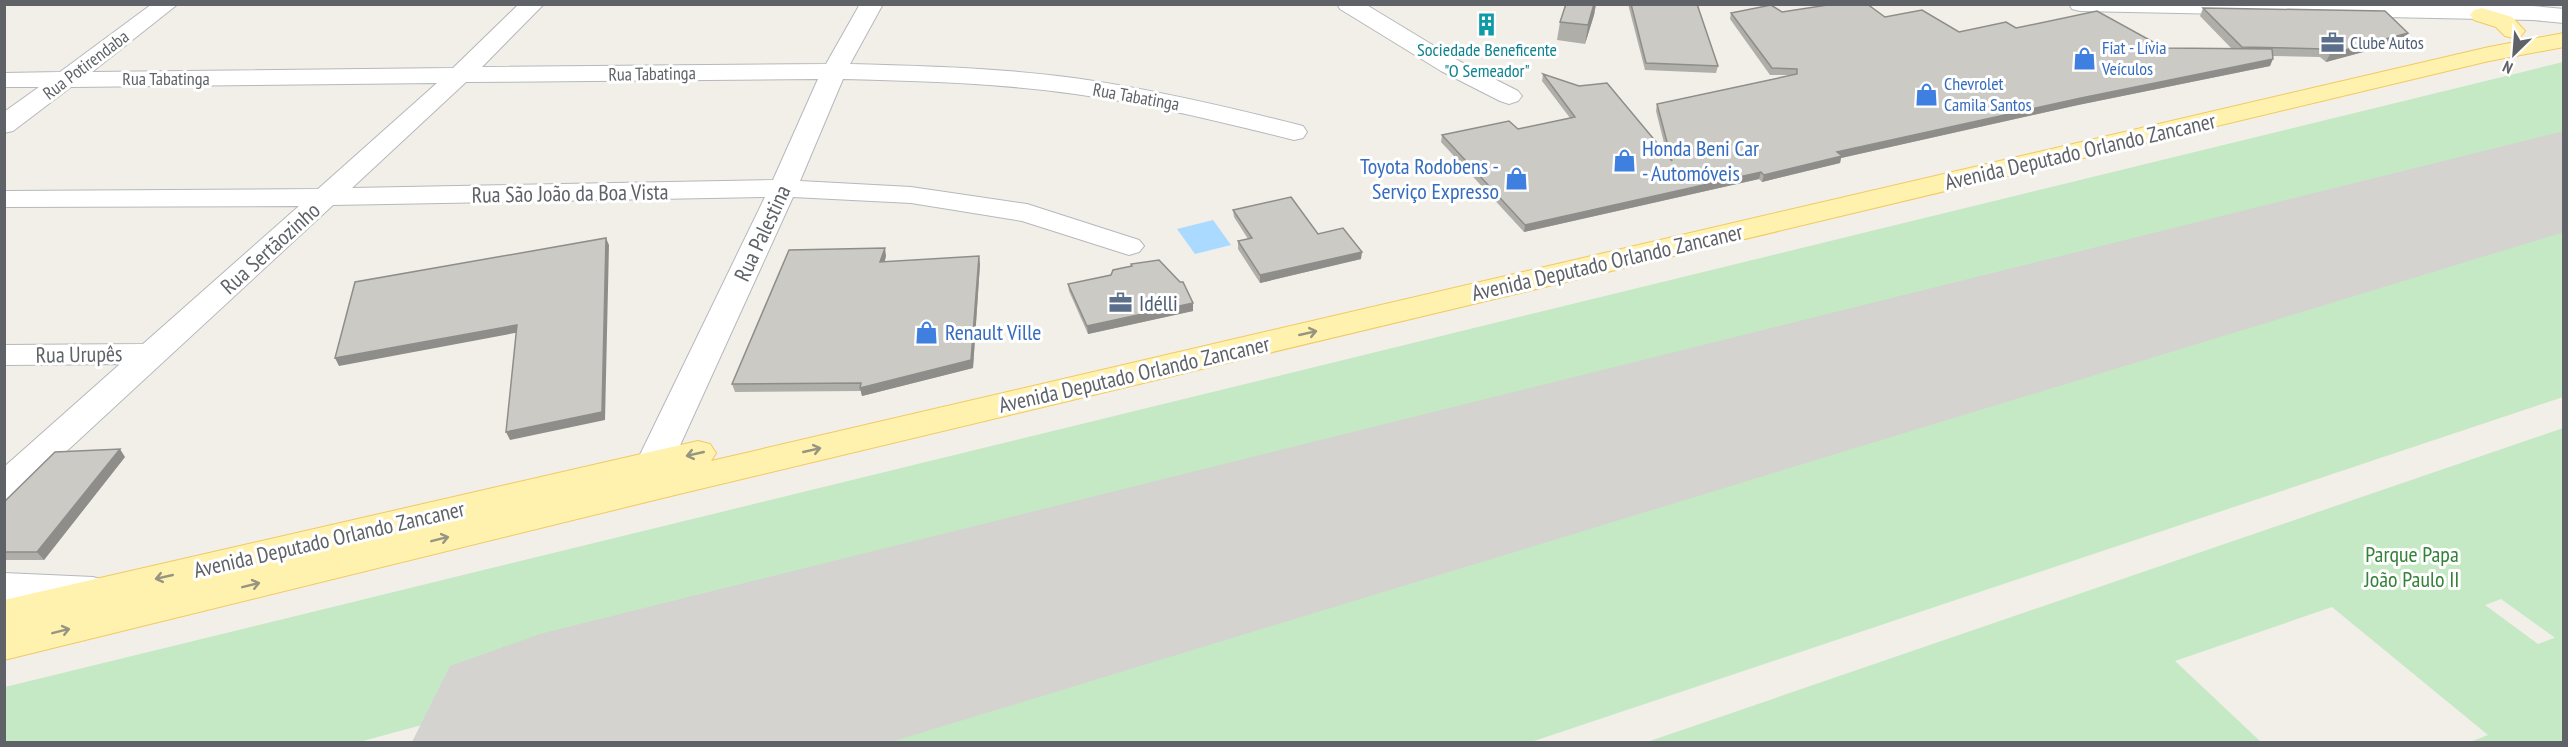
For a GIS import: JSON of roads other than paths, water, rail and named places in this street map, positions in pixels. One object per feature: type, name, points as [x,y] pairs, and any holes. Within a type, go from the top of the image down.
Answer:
[{"type":"main road","points":[[2482,15],[2504,22],[2511,26],[2513,31]]},
{"type":"main road","name":"Avenida Deputado Orlando Zancaner","points":[[753,452],[2513,31],[2562,24]]},
{"type":"main road","name":"Avenida Deputado Orlando Zancaner","points":[[4,644],[653,475],[2489,54],[2562,24]]},
{"type":"main road","name":"Avenida Deputado Orlando Zancaner","points":[[4,616],[98,592],[554,499]]},
{"type":"street","name":"Rua Potirendaba","points":[[4,125],[167,4]]},
{"type":"street","name":"Rua Sertãozinho","points":[[4,488],[459,76],[534,4]]},
{"type":"street","name":"Rua Palestina","points":[[653,475],[834,71],[872,4]]},
{"type":"street","points":[[1348,4],[1450,66],[1509,96]]},
{"type":"street","points":[[2079,4],[2458,13],[2562,24]]},
{"type":"street","points":[[2458,13],[2562,24]]},
{"type":"street","name":"Rua Tabatinga","points":[[4,80],[834,71],[951,74],[1074,86],[1221,113],[1293,132]]},
{"type":"street","name":"Rua São João da Boa Vista","points":[[4,199],[326,197],[783,188],[911,195],[1027,213],[1130,246]]},
{"type":"street","name":"Rua Urupês","points":[[4,355],[153,354]]},
{"type":"street","points":[[4,588],[98,592]]},
{"type":"water","points":[[1213,220],[1231,245],[1195,254],[1177,229]]},
{"type":"place","name":"Sociedade Beneficente \"O Semeador\"","points":[[1487,24]]},
{"type":"place","name":"Clube Autos","points":[[2332,43]]},
{"type":"place","name":"Fiat - Lívia Veículos","points":[[2084,58]]},
{"type":"place","name":"Chevrolet Camila Santos","points":[[1926,94]]},
{"type":"place","name":"Honda Beni Car - Automóveis","points":[[1624,161]]},
{"type":"place","name":"Toyota Rodobens - Serviço Expresso","points":[[1517,179]]},
{"type":"place","name":"Idélli","points":[[1121,303]]},
{"type":"place","name":"Renault Ville","points":[[927,332]]},
{"type":"park label","name":"Parque Papa João Paulo II","points":[[2412,566]]}]
